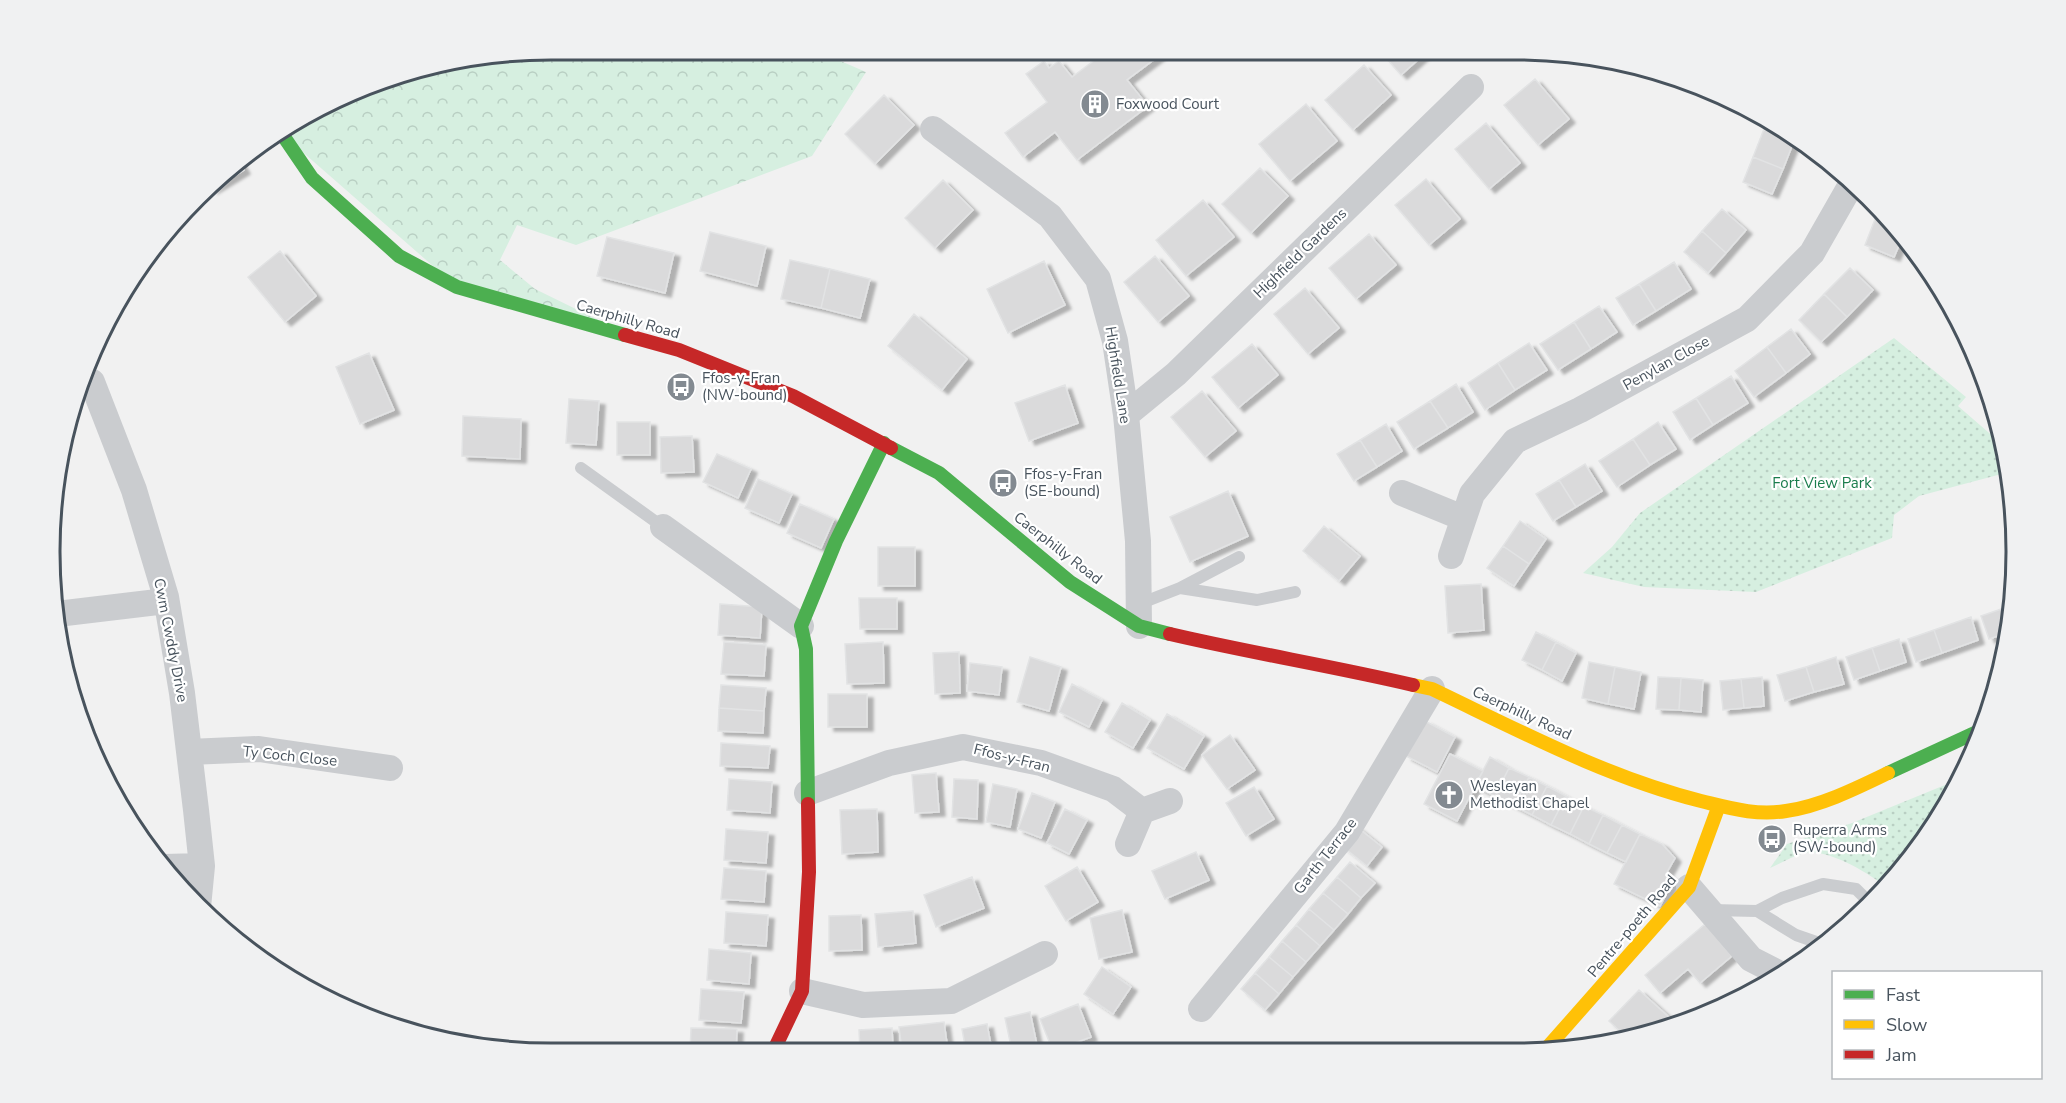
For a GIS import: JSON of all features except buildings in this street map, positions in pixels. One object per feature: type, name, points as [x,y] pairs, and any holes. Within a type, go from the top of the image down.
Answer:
[{"type":"main road","name":"Caerphilly Road","points":[[285,139],[312,178],[399,256],[457,287],[679,350],[793,396],[939,473],[1070,582],[1139,615],[1233,650],[1351,670],[1432,689],[1607,772],[1718,808],[1748,813],[1787,811],[1852,790],[1971,735]]},
{"type":"main road","points":[[777,1043],[802,992],[809,873],[807,649],[801,626],[836,541],[884,444]]},
{"type":"main road","name":"Pentre-poeth Road","points":[[1553,1041],[1689,887],[1718,808]]},
{"type":"street","name":"Highfield Gardens","points":[[1126,416],[1176,374],[1471,87]]},
{"type":"street","name":"Highfield Lane","points":[[933,129],[1050,216],[1098,279],[1115,341],[1126,416],[1138,542],[1139,615]]},
{"type":"street","name":"Penylan Close","points":[[1451,556],[1472,494],[1515,441],[1580,410],[1747,319],[1812,253],[1848,190]]},
{"type":"street","name":"Cwm Cwddy Drive","points":[[91,380],[134,490],[166,601],[189,752],[202,866],[199,894]]},
{"type":"street","points":[[1402,493],[1463,518]]},
{"type":"street","points":[[663,527],[801,626]]},
{"type":"street","points":[[64,613],[166,601]]},
{"type":"street","name":"Garth Terrace","points":[[1201,1009],[1347,832],[1432,689]]},
{"type":"street","name":"Ffos-y-Fran","points":[[807,793],[888,763],[963,747],[1041,763],[1113,789],[1142,811]]},
{"type":"street","name":"Ty Coch Close","points":[[189,752],[259,749],[390,768]]},
{"type":"street","points":[[1128,844],[1142,811],[1170,801]]},
{"type":"street","points":[[175,867],[202,866]]},
{"type":"street","points":[[1689,887],[1751,959],[1772,970]]},
{"type":"street","points":[[802,992],[863,1005],[951,1001],[1045,954]]},
{"type":"lane","points":[[581,468],[663,527]]},
{"type":"lane","points":[[1139,615],[1179,588],[1239,557]]},
{"type":"lane","points":[[1179,588],[1257,600],[1294,592]]},
{"type":"lane","points":[[1711,910],[1757,910],[1782,898],[1822,884],[1856,889],[1864,897]]},
{"type":"lane","points":[[1757,910],[1796,935],[1814,941]]},
{"type":"green space","points":[[552,60],[838,60],[866,72],[812,156],[576,245],[517,225],[500,260],[535,289],[633,337],[457,287],[286,138],[363,97],[424,77],[487,64]]},
{"type":"green space","name":"Fort View Park","points":[[1894,338],[1966,397],[1958,406],[1992,435],[2000,474],[1919,496],[1894,515],[1892,538],[1756,592],[1644,587],[1583,573],[1612,547],[1640,513]]},
{"type":"green space","points":[[1947,784],[1923,825],[1878,882],[1848,863],[1814,852],[1801,854],[1770,868],[1787,844],[1852,823]]},
{"type":"traffic: fast","points":[[285,139],[312,178],[399,256],[457,287],[625,335]]},
{"type":"traffic: fast","points":[[808,804],[806,649],[801,626],[836,541],[884,443]]},
{"type":"traffic: fast","points":[[891,448],[939,473],[1070,582],[1139,626],[1170,634]]},
{"type":"traffic: fast","points":[[1888,773],[1971,735]]},
{"type":"traffic: slow","points":[[1413,685],[1432,689],[1564,752],[1631,779],[1701,801],[1743,810],[1764,813],[1799,809],[1838,796],[1888,773]]},
{"type":"traffic: slow","points":[[1553,1041],[1689,887],[1718,808]]},
{"type":"traffic: jam","points":[[625,335],[679,350],[793,396],[891,448]]},
{"type":"traffic: jam","points":[[1170,634],[1413,685]]},
{"type":"traffic: jam","points":[[777,1043],[802,991],[809,872],[808,804]]},
{"type":"place","name":"Foxwood Court","points":[[1095,104]]},
{"type":"place","name":"Ffos-y-Fran (NW-bound)","points":[[681,387]]},
{"type":"place","name":"Ffos-y-Fran (SE-bound)","points":[[1003,483]]},
{"type":"place","name":"Wesleyan Methodist Chapel","points":[[1449,795]]},
{"type":"place","name":"Ruperra Arms (SW-bound)","points":[[1772,839]]}]
